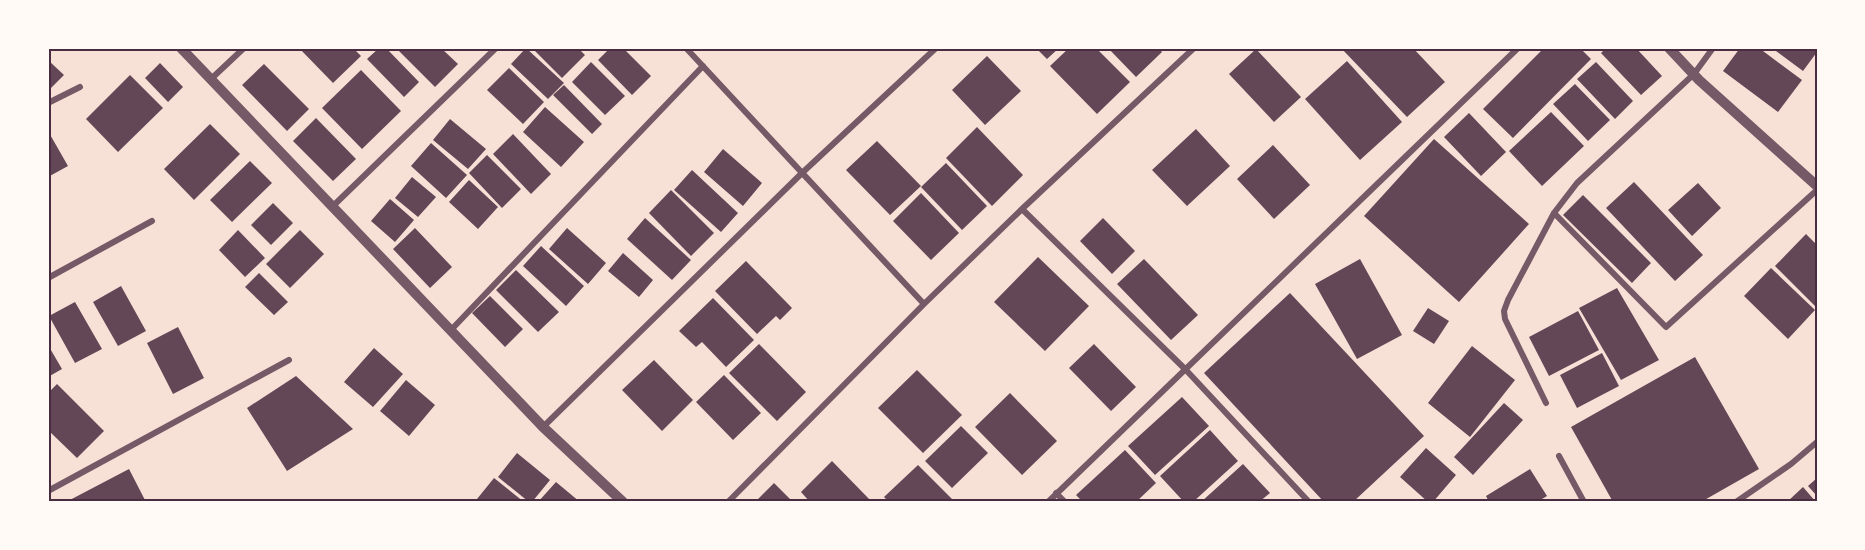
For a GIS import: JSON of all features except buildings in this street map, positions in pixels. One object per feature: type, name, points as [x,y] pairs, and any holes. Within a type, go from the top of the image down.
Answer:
[{"type":"street","points":[[181,48],[543,427],[623,502]]},
{"type":"street","points":[[211,79],[244,48]]},
{"type":"street","points":[[333,206],[496,48]]},
{"type":"street","points":[[686,48],[924,304]]},
{"type":"street","points":[[543,427],[802,173],[936,48]]},
{"type":"street","points":[[728,502],[924,304],[1194,48]]},
{"type":"street","points":[[1048,502],[1518,48]]},
{"type":"street","points":[[1554,213],[1666,327],[1817,188],[1669,48]]},
{"type":"street","points":[[1546,403],[1505,319],[1504,311],[1508,300],[1554,213],[1577,183],[1694,74],[1713,48]]},
{"type":"street","points":[[451,330],[703,66]]},
{"type":"street","points":[[48,103],[80,87]]},
{"type":"street","points":[[1022,209],[1186,370],[1309,502]]},
{"type":"street","points":[[48,278],[152,221]]},
{"type":"street","points":[[48,491],[289,360]]},
{"type":"street","points":[[1736,502],[1791,464],[1817,442]]},
{"type":"street","points":[[1558,456],[1584,502]]},
{"type":"street","points":[[1056,493],[1065,502]]}]
